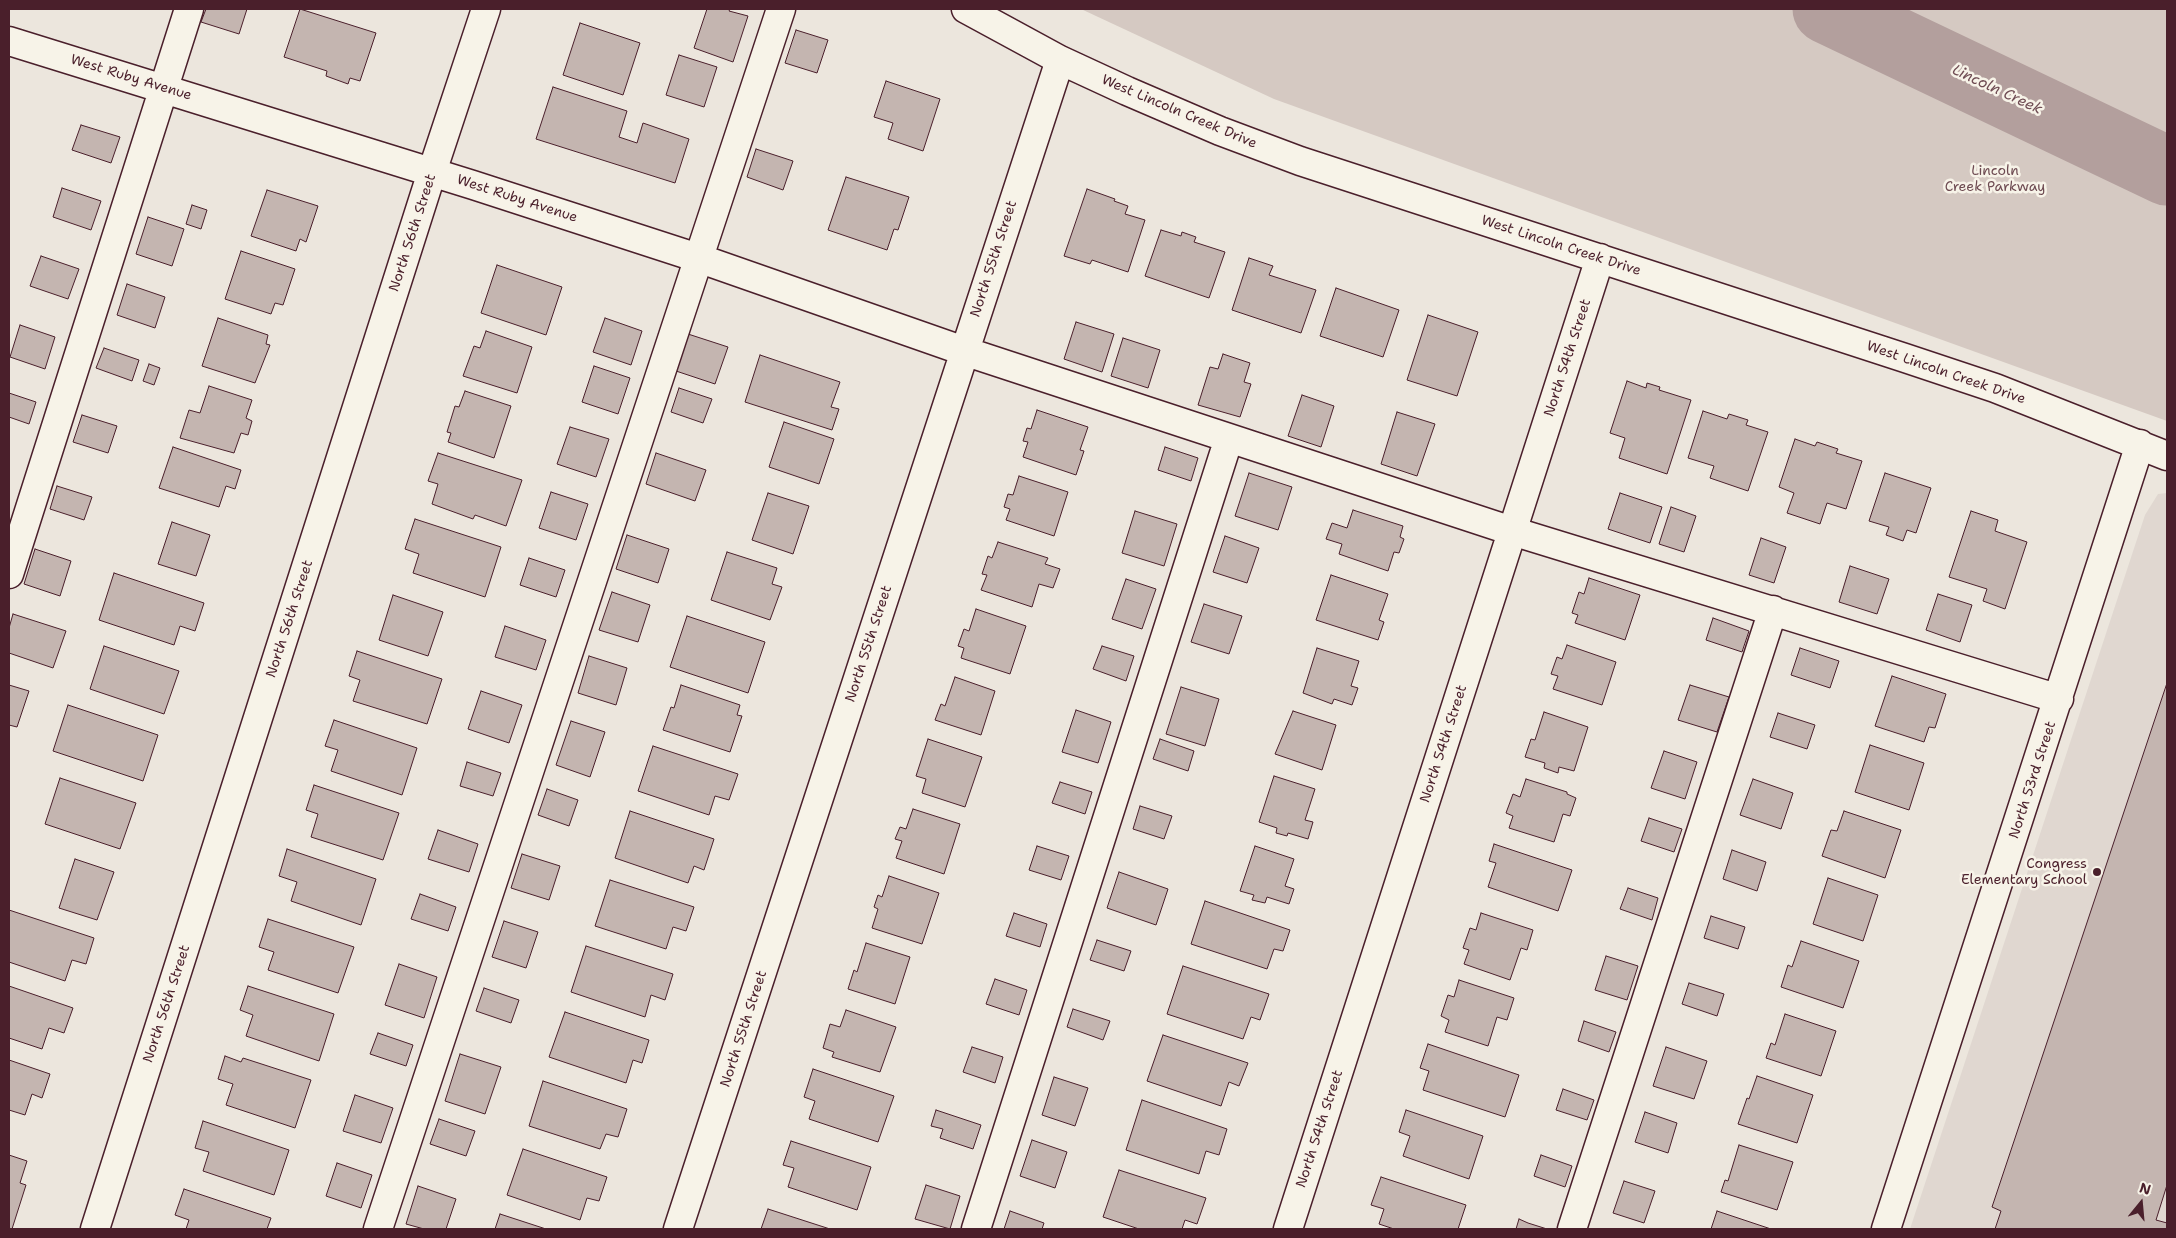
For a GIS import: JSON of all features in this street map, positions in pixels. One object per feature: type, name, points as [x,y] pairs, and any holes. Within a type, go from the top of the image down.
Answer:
[{"type":"street","points":[[9,574],[188,9]]},
{"type":"street","name":"North 56th Street","points":[[95,1229],[432,172],[486,9]]},
{"type":"street","points":[[378,1229],[781,9]]},
{"type":"street","name":"West Lincoln Creek Drive","points":[[966,9],[1060,60],[1220,131],[1300,161],[1995,388],[2167,456]]},
{"type":"street","name":"West Ruby Avenue","points":[[9,41],[432,172],[698,258],[964,351],[1512,531],[2059,699]]},
{"type":"street","name":"North 55th Street","points":[[678,1229],[1060,60]]},
{"type":"street","name":"North 54th Street","points":[[1288,1229],[1600,258]]},
{"type":"street","points":[[976,1229],[1228,438]]},
{"type":"street","name":"North 53rd Street","points":[[1886,1229],[2140,444]]},
{"type":"street","points":[[1572,1229],[1773,610]]},
{"type":"shaded area","name":"Congress Elementary School","points":[[2167,493],[2167,1229],[1910,1229],[2145,515],[2158,494]]},
{"type":"green space","name":"Lincoln Creek Parkway","points":[[1081,9],[2167,9],[2167,421],[1274,99]]},
{"type":"building","points":[[206,9],[247,9],[239,34],[201,22]]},
{"type":"building","points":[[300,9],[376,33],[360,81],[350,78],[348,84],[326,76],[327,71],[284,57]]},
{"type":"building","points":[[707,9],[730,9],[729,11],[748,16],[733,62],[694,48]]},
{"type":"building","points":[[580,23],[640,43],[623,95],[563,75]]},
{"type":"building","points":[[796,30],[828,40],[817,73],[785,63]]},
{"type":"building","points":[[679,55],[717,67],[704,107],[666,95]]},
{"type":"building","points":[[886,81],[940,99],[923,151],[888,139],[893,123],[874,117]]},
{"type":"building","points":[[553,87],[627,111],[619,137],[637,143],[643,123],[689,139],[675,183],[536,139]]},
{"type":"building","points":[[81,125],[120,137],[111,163],[72,150]]},
{"type":"building","points":[[756,149],[793,161],[783,190],[747,177]]},
{"type":"building","points":[[846,177],[909,197],[898,230],[894,229],[887,250],[828,230]]},
{"type":"building","points":[[62,188],[101,201],[91,230],[53,217]]},
{"type":"building","points":[[1087,189],[1115,199],[1114,201],[1128,206],[1125,214],[1145,220],[1128,272],[1092,260],[1090,264],[1064,256]]},
{"type":"building","points":[[267,190],[318,206],[306,242],[300,239],[296,251],[251,236]]},
{"type":"building","points":[[192,205],[207,210],[201,229],[186,224]]},
{"type":"building","points":[[148,217],[184,229],[172,266],[136,254]]},
{"type":"building","points":[[1161,230],[1181,236],[1182,232],[1196,237],[1194,242],[1225,252],[1209,298],[1145,276]]},
{"type":"building","points":[[241,251],[295,269],[283,305],[275,303],[271,314],[225,299]]},
{"type":"building","points":[[41,256],[79,269],[68,299],[30,286]]},
{"type":"building","points":[[1249,258],[1273,266],[1269,275],[1316,290],[1301,333],[1232,310]]},
{"type":"building","points":[[497,265],[562,287],[546,335],[481,313]]},
{"type":"building","points":[[127,284],[165,297],[155,328],[117,315]]},
{"type":"building","points":[[1336,288],[1399,310],[1383,357],[1320,336]]},
{"type":"building","points":[[1428,315],[1478,332],[1457,396],[1407,380]]},
{"type":"building","points":[[218,318],[268,335],[266,344],[270,345],[255,383],[202,366]]},
{"type":"building","points":[[605,318],[642,331],[631,365],[593,352]]},
{"type":"building","points":[[1076,322],[1114,334],[1102,372],[1064,359]]},
{"type":"building","points":[[20,325],[55,337],[45,369],[10,357]]},
{"type":"building","points":[[486,331],[532,347],[517,393],[463,376],[474,346],[480,348]]},
{"type":"building","points":[[688,334],[728,347],[715,384],[676,371]]},
{"type":"building","points":[[1123,338],[1160,350],[1148,388],[1111,376]]},
{"type":"building","points":[[104,348],[139,360],[132,381],[96,368]]},
{"type":"building","points":[[1223,354],[1250,363],[1244,382],[1251,384],[1240,417],[1198,405],[1210,367],[1218,369]]},
{"type":"building","points":[[760,355],[840,382],[831,407],[839,409],[832,430],[745,402]]},
{"type":"building","points":[[149,364],[160,368],[154,385],[143,381]]},
{"type":"building","points":[[594,366],[630,378],[618,414],[582,402]]},
{"type":"building","points":[[1627,381],[1646,388],[1647,383],[1660,387],[1659,390],[1691,400],[1667,474],[1619,458],[1625,438],[1610,433]]},
{"type":"building","points":[[209,386],[252,400],[246,418],[252,421],[248,435],[241,433],[234,453],[180,438],[189,410],[200,413]]},
{"type":"building","points":[[679,388],[712,399],[703,423],[671,412]]},
{"type":"building","points":[[465,391],[511,406],[494,458],[448,442],[451,433],[447,432],[455,406],[459,407]]},
{"type":"building","points":[[9,393],[36,402],[29,424],[9,417]]},
{"type":"building","points":[[1302,395],[1334,406],[1321,447],[1288,436]]},
{"type":"building","points":[[1037,410],[1088,427],[1080,450],[1084,451],[1076,475],[1023,457],[1028,442],[1023,441],[1027,428],[1031,429]]},
{"type":"building","points":[[1703,411],[1727,419],[1729,414],[1748,420],[1746,425],[1768,432],[1748,491],[1710,478],[1714,466],[1688,458]]},
{"type":"building","points":[[1397,412],[1435,424],[1417,476],[1381,464]]},
{"type":"building","points":[[82,415],[117,426],[108,453],[73,442]]},
{"type":"building","points":[[784,422],[834,439],[819,484],[769,467]]},
{"type":"building","points":[[570,427],[609,439],[596,477],[557,464]]},
{"type":"building","points":[[1795,439],[1815,446],[1817,442],[1838,449],[1836,453],[1862,461],[1846,509],[1827,503],[1820,524],[1787,513],[1794,493],[1779,487]]},
{"type":"building","points":[[173,447],[241,470],[235,489],[226,486],[219,507],[159,488]]},
{"type":"building","points":[[1165,447],[1198,458],[1191,481],[1158,470]]},
{"type":"building","points":[[438,453],[522,480],[506,526],[475,515],[473,519],[432,504],[438,484],[428,481]]},
{"type":"building","points":[[656,453],[706,470],[695,501],[646,484]]},
{"type":"building","points":[[1249,473],[1292,487],[1278,530],[1235,516]]},
{"type":"building","points":[[1885,473],[1931,488],[1916,533],[1907,530],[1903,541],[1886,535],[1889,527],[1869,521]]},
{"type":"building","points":[[1019,476],[1068,492],[1054,536],[1006,520],[1010,509],[1004,507],[1008,494],[1013,495]]},
{"type":"building","points":[[57,486],[92,497],[84,520],[50,509]]},
{"type":"building","points":[[551,492],[588,504],[576,540],[539,528]]},
{"type":"building","points":[[768,493],[809,506],[793,554],[752,540]]},
{"type":"building","points":[[1620,493],[1662,507],[1650,543],[1608,529]]},
{"type":"building","points":[[1671,507],[1696,516],[1684,552],[1659,544]]},
{"type":"building","points":[[1353,510],[1403,526],[1400,537],[1404,539],[1399,553],[1394,552],[1388,571],[1339,554],[1342,544],[1326,539],[1332,523],[1347,528]]},
{"type":"building","points":[[1135,511],[1177,524],[1164,566],[1122,553]]},
{"type":"building","points":[[1971,511],[1998,520],[1995,531],[2027,542],[2005,609],[1983,601],[1987,589],[1949,577]]},
{"type":"building","points":[[415,519],[501,547],[485,597],[413,573],[419,554],[405,549]]},
{"type":"building","points":[[172,522],[210,535],[196,576],[158,564]]},
{"type":"building","points":[[627,535],[669,549],[658,583],[616,569]]},
{"type":"building","points":[[1225,536],[1259,548],[1247,583],[1213,572]]},
{"type":"building","points":[[1761,538],[1786,547],[1774,583],[1749,575]]},
{"type":"building","points":[[998,542],[1048,558],[1045,564],[1060,569],[1053,588],[1039,584],[1032,607],[981,590],[987,575],[982,574],[988,556],[992,558]]},
{"type":"building","points":[[35,549],[71,561],[60,596],[24,584]]},
{"type":"building","points":[[727,552],[777,568],[772,584],[782,587],[770,620],[711,600]]},
{"type":"building","points":[[529,558],[565,570],[556,597],[520,585]]},
{"type":"building","points":[[1850,566],[1889,579],[1877,614],[1839,602]]},
{"type":"building","points":[[114,573],[204,603],[195,631],[180,626],[174,645],[99,620]]},
{"type":"building","points":[[1331,575],[1388,594],[1379,620],[1384,622],[1378,640],[1316,620]]},
{"type":"building","points":[[1589,578],[1640,595],[1625,640],[1575,623],[1578,615],[1572,613],[1579,592],[1584,594]]},
{"type":"building","points":[[1126,579],[1156,589],[1142,629],[1112,619]]},
{"type":"building","points":[[612,592],[650,605],[638,642],[599,630]]},
{"type":"building","points":[[1938,594],[1972,605],[1960,642],[1926,630]]},
{"type":"building","points":[[393,595],[443,612],[428,656],[379,640]]},
{"type":"building","points":[[1204,604],[1242,616],[1229,654],[1191,642]]},
{"type":"building","points":[[976,609],[1026,626],[1010,674],[961,658],[964,648],[958,646],[964,629],[969,631]]},
{"type":"building","points":[[13,614],[66,631],[53,668],[9,653],[9,628]]},
{"type":"building","points":[[687,616],[765,642],[748,693],[670,667]]},
{"type":"building","points":[[1713,618],[1749,631],[1742,652],[1706,640]]},
{"type":"building","points":[[505,626],[546,640],[536,670],[495,657]]},
{"type":"building","points":[[1567,645],[1616,662],[1602,705],[1553,689],[1558,676],[1551,674],[1557,657],[1562,659]]},
{"type":"building","points":[[104,646],[179,671],[164,714],[90,689]]},
{"type":"building","points":[[1102,646],[1134,656],[1126,681],[1093,669]]},
{"type":"building","points":[[1317,648],[1359,661],[1351,686],[1358,688],[1352,705],[1334,699],[1332,704],[1303,693]]},
{"type":"building","points":[[1800,648],[1839,661],[1830,688],[1791,675]]},
{"type":"building","points":[[357,651],[442,679],[427,724],[353,701],[360,680],[349,676]]},
{"type":"building","points":[[589,656],[627,668],[616,705],[578,693]]},
{"type":"building","points":[[1892,676],[1946,694],[1935,728],[1929,727],[1924,742],[1875,726]]},
{"type":"building","points":[[955,677],[995,691],[981,735],[935,720],[941,704],[945,706]]},
{"type":"building","points":[[2167,683],[2167,1185],[2156,1220],[2167,1223],[2167,1229],[1995,1229],[2001,1211],[1992,1207]]},
{"type":"building","points":[[9,685],[29,691],[17,727],[9,725]]},
{"type":"building","points":[[681,685],[740,705],[737,715],[742,716],[730,752],[663,730],[671,707],[674,708]]},
{"type":"building","points":[[1690,685],[1729,697],[1717,732],[1678,720]]},
{"type":"building","points":[[1181,687],[1219,699],[1205,746],[1166,734]]},
{"type":"building","points":[[481,691],[522,705],[509,743],[468,729]]},
{"type":"building","points":[[68,705],[158,735],[143,781],[53,751]]},
{"type":"building","points":[[1076,710],[1111,722],[1098,763],[1062,752]]},
{"type":"building","points":[[1293,711],[1336,725],[1322,770],[1275,754]]},
{"type":"building","points":[[1544,712],[1588,727],[1574,771],[1559,767],[1558,773],[1544,768],[1545,763],[1525,757],[1531,739],[1535,740]]},
{"type":"building","points":[[1778,713],[1815,725],[1807,749],[1770,737]]},
{"type":"building","points":[[334,720],[417,748],[402,795],[331,771],[338,750],[325,746]]},
{"type":"building","points":[[571,721],[605,732],[590,777],[556,765]]},
{"type":"building","points":[[928,739],[982,757],[965,807],[922,793],[926,779],[916,776]]},
{"type":"building","points":[[1160,739],[1194,751],[1188,771],[1153,759]]},
{"type":"building","points":[[1870,745],[1924,763],[1909,810],[1855,792]]},
{"type":"building","points":[[653,746],[738,774],[729,800],[715,796],[709,815],[638,791]]},
{"type":"building","points":[[1664,751],[1697,762],[1685,799],[1651,788]]},
{"type":"building","points":[[467,762],[501,773],[493,796],[460,786]]},
{"type":"building","points":[[1274,776],[1315,789],[1305,820],[1313,822],[1308,839],[1288,833],[1287,836],[1276,833],[1277,828],[1259,822]]},
{"type":"building","points":[[60,778],[136,803],[120,849],[45,824]]},
{"type":"building","points":[[1526,779],[1567,792],[1567,794],[1576,798],[1570,816],[1563,814],[1554,842],[1509,828],[1513,816],[1506,813],[1513,794],[1520,797]]},
{"type":"building","points":[[1753,779],[1793,793],[1781,829],[1740,815]]},
{"type":"building","points":[[1060,782],[1092,792],[1085,814],[1052,803]]},
{"type":"building","points":[[314,785],[399,813],[383,860],[311,837],[318,814],[306,810]]},
{"type":"building","points":[[547,789],[578,800],[569,826],[538,815]]},
{"type":"building","points":[[1140,806],[1172,816],[1164,839],[1133,829]]},
{"type":"building","points":[[913,809],[960,824],[944,874],[896,858],[902,841],[895,839],[900,827],[906,829]]},
{"type":"building","points":[[630,811],[714,839],[704,870],[694,866],[688,883],[615,858]]},
{"type":"building","points":[[1844,811],[1901,830],[1885,878],[1822,856],[1831,830],[1837,831]]},
{"type":"building","points":[[1649,818],[1682,829],[1674,852],[1641,841]]},
{"type":"building","points":[[438,830],[478,844],[469,872],[428,859]]},
{"type":"building","points":[[1494,844],[1572,870],[1558,911],[1488,887],[1496,863],[1489,861]]},
{"type":"building","points":[[1037,846],[1069,856],[1061,880],[1029,870]]},
{"type":"building","points":[[1255,846],[1294,859],[1285,886],[1294,889],[1289,904],[1267,897],[1265,903],[1252,900],[1254,895],[1240,891]]},
{"type":"building","points":[[287,849],[376,879],[361,925],[291,901],[297,882],[279,876]]},
{"type":"building","points":[[1732,850],[1766,862],[1757,891],[1723,879]]},
{"type":"building","points":[[522,854],[560,866],[549,900],[511,888]]},
{"type":"building","points":[[75,859],[114,872],[97,920],[59,908]]},
{"type":"building","points":[[1119,872],[1168,889],[1156,925],[1107,908]]},
{"type":"building","points":[[889,876],[939,893],[922,944],[872,928],[878,909],[874,907],[878,895],[882,897]]},
{"type":"building","points":[[1828,878],[1878,895],[1863,941],[1813,924]]},
{"type":"building","points":[[610,880],[694,907],[686,931],[673,927],[666,949],[595,926]]},
{"type":"building","points":[[1628,888],[1658,898],[1652,920],[1620,909]]},
{"type":"building","points":[[420,894],[456,907],[448,931],[411,919]]},
{"type":"building","points":[[1205,901],[1290,930],[1283,951],[1274,949],[1267,969],[1191,944]]},
{"type":"building","points":[[9,910],[94,938],[86,964],[72,960],[65,981],[9,962]]},
{"type":"building","points":[[1014,913],[1047,924],[1040,947],[1006,936]]},
{"type":"building","points":[[1481,913],[1533,930],[1527,950],[1521,948],[1510,980],[1464,964],[1469,950],[1463,948],[1470,928],[1476,930]]},
{"type":"building","points":[[1711,916],[1745,927],[1738,949],[1704,938]]},
{"type":"building","points":[[268,919],[354,947],[338,993],[268,970],[274,952],[259,947]]},
{"type":"building","points":[[504,921],[538,932],[526,968],[492,957]]},
{"type":"building","points":[[1097,940],[1131,951],[1124,971],[1090,960]]},
{"type":"building","points":[[1801,941],[1859,961],[1843,1008],[1781,987],[1788,965],[1792,967]]},
{"type":"building","points":[[866,943],[910,957],[895,1004],[848,989],[854,970],[857,972]]},
{"type":"building","points":[[586,946],[673,974],[665,1000],[651,995],[645,1017],[571,992]]},
{"type":"building","points":[[1606,956],[1638,966],[1627,1000],[1595,990]]},
{"type":"building","points":[[399,964],[437,977],[424,1018],[385,1005]]},
{"type":"building","points":[[1183,966],[1269,994],[1260,1020],[1251,1017],[1243,1039],[1167,1014]]},
{"type":"building","points":[[995,979],[1027,990],[1019,1015],[986,1004]]},
{"type":"building","points":[[1459,980],[1514,998],[1507,1020],[1497,1017],[1488,1046],[1445,1032],[1449,1020],[1441,1016],[1448,995],[1454,997]]},
{"type":"building","points":[[1689,983],[1724,994],[1717,1016],[1682,1004]]},
{"type":"building","points":[[9,986],[73,1008],[64,1033],[49,1028],[42,1049],[9,1038]]},
{"type":"building","points":[[248,986],[334,1014],[319,1061],[246,1036],[253,1015],[240,1010]]},
{"type":"building","points":[[484,988],[519,1000],[511,1023],[476,1011]]},
{"type":"building","points":[[1073,1009],[1110,1021],[1103,1040],[1067,1027]]},
{"type":"building","points":[[846,1010],[896,1027],[880,1072],[832,1057],[834,1052],[823,1048],[830,1024],[840,1027]]},
{"type":"building","points":[[565,1012],[649,1040],[642,1063],[633,1060],[626,1083],[549,1057]]},
{"type":"building","points":[[1785,1014],[1836,1031],[1821,1076],[1766,1058],[1771,1043],[1775,1045]]},
{"type":"building","points":[[1584,1021],[1616,1032],[1609,1052],[1578,1041]]},
{"type":"building","points":[[378,1033],[413,1045],[406,1066],[370,1054]]},
{"type":"building","points":[[1163,1035],[1248,1063],[1239,1086],[1229,1082],[1221,1106],[1147,1081]]},
{"type":"building","points":[[1428,1044],[1519,1075],[1505,1117],[1423,1090],[1429,1071],[1420,1068]]},
{"type":"building","points":[[972,1047],[1003,1057],[995,1083],[963,1072]]},
{"type":"building","points":[[1666,1047],[1707,1061],[1694,1099],[1653,1086]]},
{"type":"building","points":[[460,1054],[501,1067],[485,1114],[445,1101]]},
{"type":"building","points":[[225,1056],[241,1062],[243,1058],[311,1080],[295,1128],[226,1105],[233,1084],[218,1079]]},
{"type":"building","points":[[9,1060],[50,1074],[42,1098],[32,1094],[25,1115],[9,1110]]},
{"type":"building","points":[[813,1069],[894,1096],[878,1142],[809,1119],[815,1101],[804,1097]]},
{"type":"building","points":[[1757,1076],[1813,1095],[1797,1143],[1738,1124]]},
{"type":"building","points":[[1054,1077],[1088,1088],[1075,1126],[1042,1115]]},
{"type":"building","points":[[543,1081],[627,1109],[618,1137],[606,1134],[600,1149],[529,1126]]},
{"type":"building","points":[[1563,1089],[1594,1100],[1587,1120],[1556,1110]]},
{"type":"building","points":[[355,1095],[393,1108],[381,1143],[343,1131]]},
{"type":"building","points":[[1142,1100],[1227,1129],[1219,1155],[1206,1151],[1199,1174],[1126,1150]]},
{"type":"building","points":[[936,1110],[981,1125],[973,1149],[940,1138],[943,1129],[931,1126]]},
{"type":"building","points":[[1406,1110],[1483,1136],[1469,1179],[1403,1156],[1410,1136],[1399,1132]]},
{"type":"building","points":[[1645,1112],[1677,1123],[1668,1153],[1635,1142]]},
{"type":"building","points":[[439,1119],[475,1131],[466,1156],[430,1144]]},
{"type":"building","points":[[203,1121],[289,1150],[274,1195],[203,1171],[209,1152],[195,1148]]},
{"type":"building","points":[[1032,1140],[1067,1152],[1055,1188],[1020,1176]]},
{"type":"building","points":[[791,1141],[871,1167],[857,1210],[788,1187],[794,1168],[783,1165]]},
{"type":"building","points":[[1739,1145],[1793,1162],[1777,1210],[1721,1192],[1725,1180],[1728,1181]]},
{"type":"building","points":[[523,1149],[607,1177],[599,1201],[587,1198],[580,1220],[507,1195]]},
{"type":"building","points":[[9,1155],[27,1161],[20,1183],[26,1185],[12,1229],[9,1229]]},
{"type":"building","points":[[1541,1155],[1572,1166],[1565,1187],[1534,1176]]},
{"type":"building","points":[[337,1163],[372,1175],[361,1208],[326,1196]]},
{"type":"building","points":[[1119,1170],[1206,1198],[1197,1224],[1185,1220],[1182,1229],[1139,1229],[1103,1217]]},
{"type":"building","points":[[1381,1177],[1466,1205],[1458,1229],[1394,1229],[1379,1224],[1384,1209],[1371,1205]]},
{"type":"building","points":[[1624,1181],[1655,1191],[1644,1223],[1613,1213]]},
{"type":"building","points":[[926,1185],[960,1196],[950,1229],[915,1219]]},
{"type":"building","points":[[418,1186],[456,1199],[446,1229],[424,1229],[406,1224]]},
{"type":"building","points":[[184,1189],[271,1218],[267,1229],[186,1229],[189,1220],[175,1215]]},
{"type":"building","points":[[768,1209],[830,1229],[761,1229]]},
{"type":"building","points":[[1010,1211],[1044,1223],[1042,1229],[1004,1229]]},
{"type":"building","points":[[1717,1211],[1771,1229],[1711,1229]]},
{"type":"building","points":[[500,1214],[546,1229],[495,1229]]},
{"type":"building","points":[[1519,1219],[1528,1223],[1547,1229],[1516,1229]]},
{"type":"waterway","name":"Lincoln Creek","points":[[1827,9],[2167,171]]},
{"type":"place","name":"Congress Elementary School","points":[[2097,872]]}]
